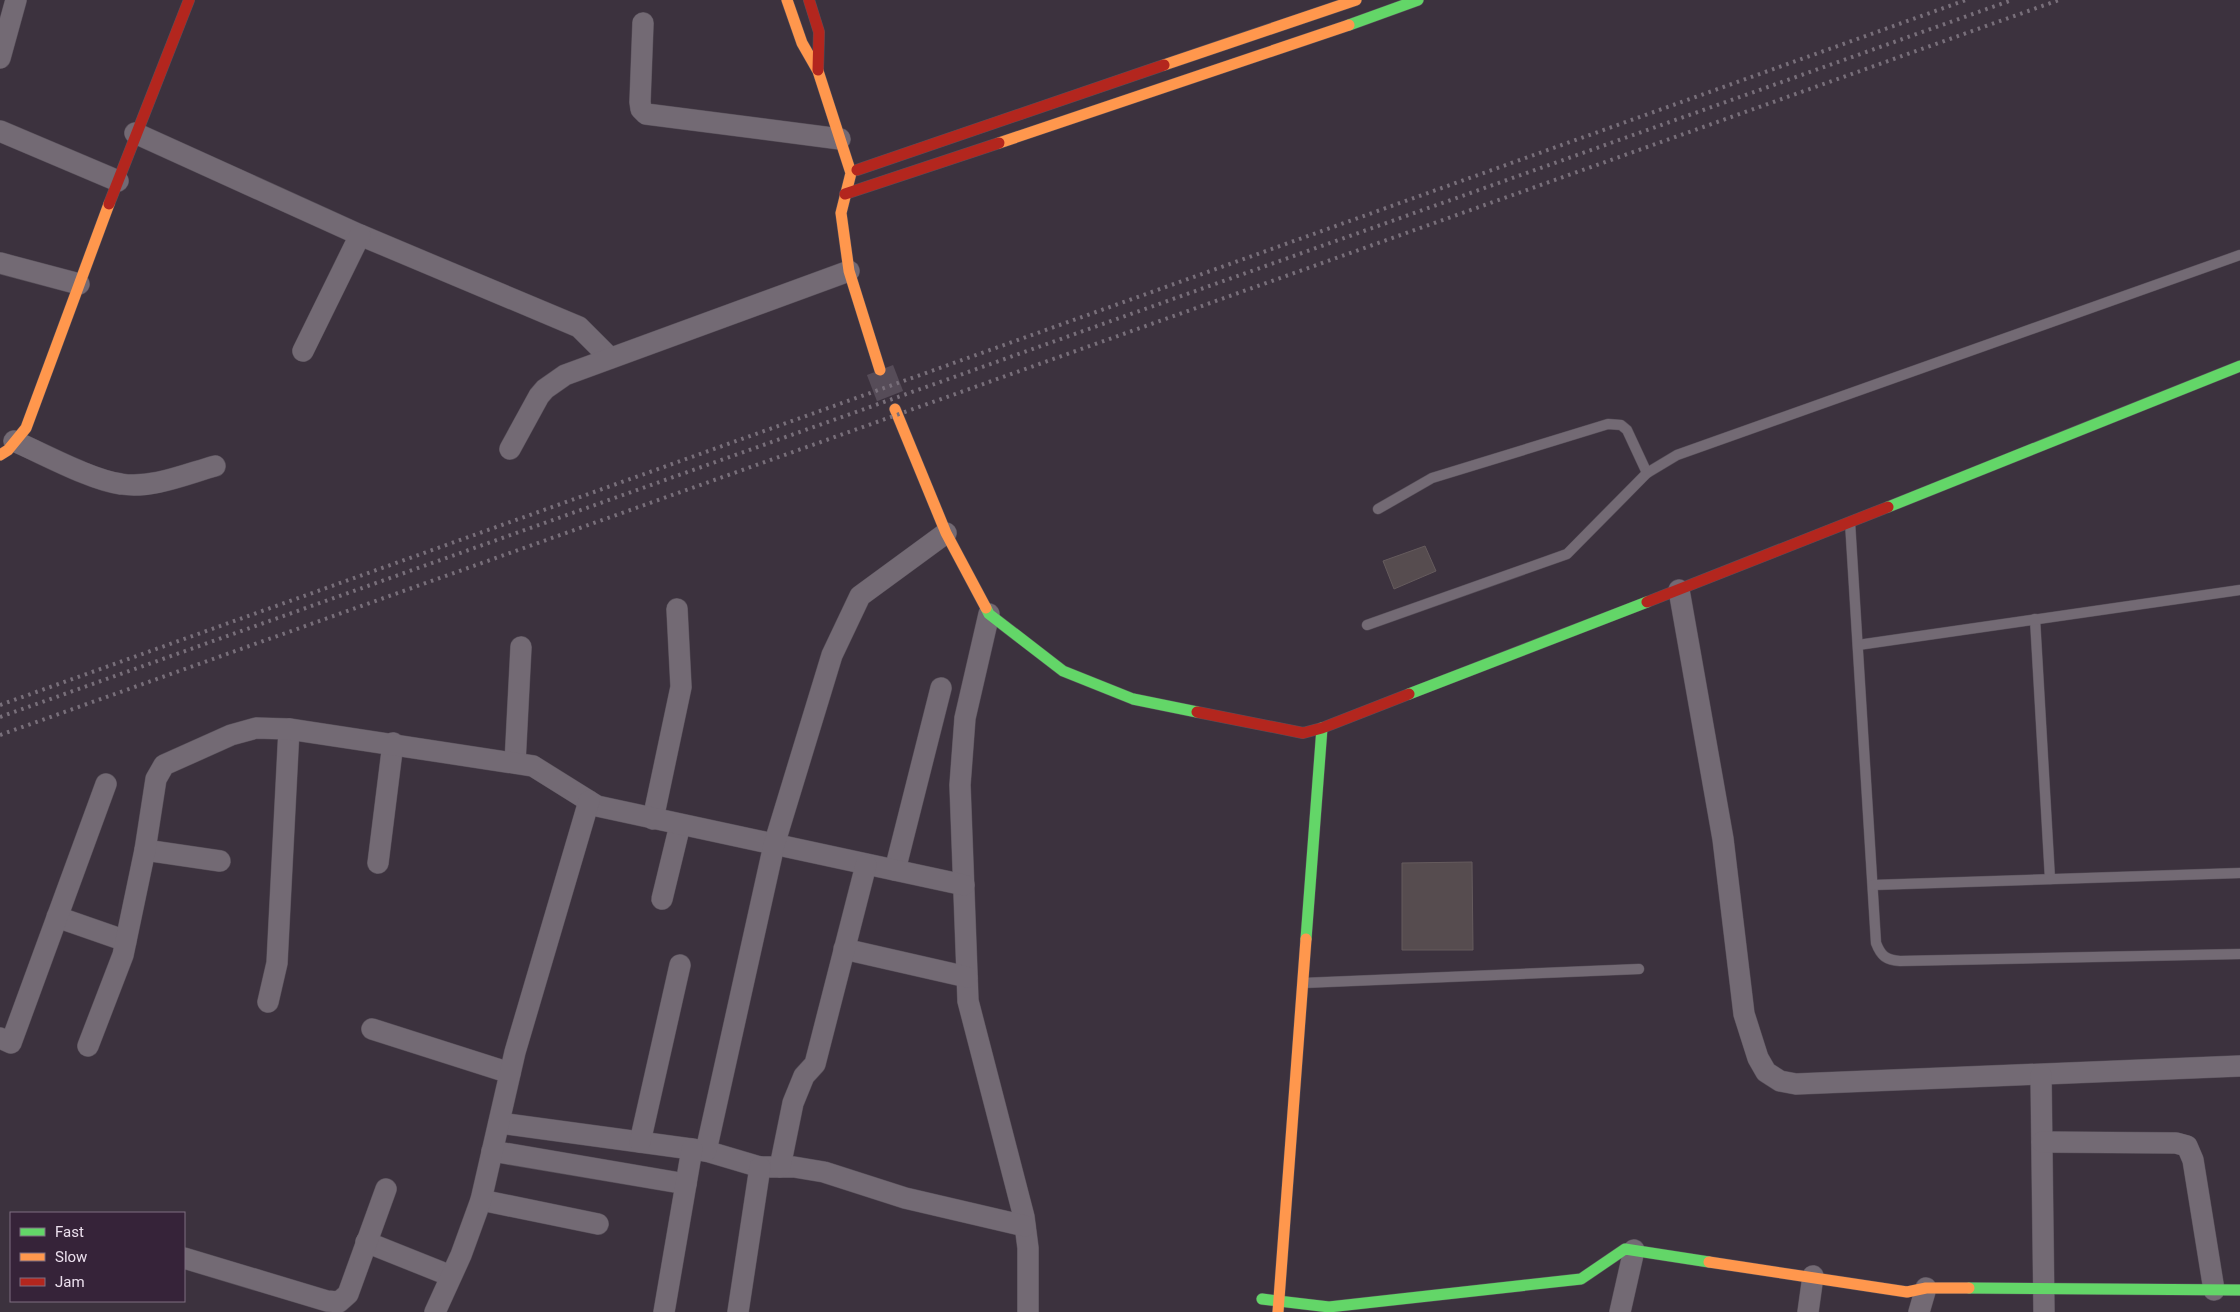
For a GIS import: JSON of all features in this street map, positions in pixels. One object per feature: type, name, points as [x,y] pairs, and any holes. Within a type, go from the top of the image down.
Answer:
[{"type":"main road","points":[[7,448],[26,428],[135,133],[189,0]]},
{"type":"main road","points":[[787,0],[802,43],[818,71],[851,173],[841,213],[849,270],[880,370]]},
{"type":"main road","points":[[809,0],[819,32],[818,71]]},
{"type":"main road","points":[[851,173],[1356,0]]},
{"type":"main road","points":[[845,194],[1308,40],[1418,0]]},
{"type":"main road","points":[[894,409],[946,533],[989,614],[1063,671],[1133,699],[1302,738],[1322,728],[1679,590],[2240,366]]},
{"type":"main road","points":[[1279,1306],[1322,728]]},
{"type":"main road","points":[[1261,1312],[1263,1294],[1279,1306],[1329,1307],[1581,1279],[1625,1249],[1814,1276],[1906,1292],[1926,1288],[2043,1286],[2091,1290],[2240,1290]]},
{"type":"street","points":[[0,58],[16,0]]},
{"type":"street","points":[[643,23],[640,102],[641,109],[646,114],[840,139]]},
{"type":"street","points":[[0,131],[118,181]]},
{"type":"street","points":[[135,133],[360,235],[579,326],[610,358]]},
{"type":"street","points":[[303,351],[360,235]]},
{"type":"street","points":[[0,263],[79,284]]},
{"type":"street","points":[[510,448],[545,389],[565,375],[849,270]]},
{"type":"street","points":[[7,448],[122,485],[153,483],[215,466]]},
{"type":"street","points":[[664,1312],[686,1184],[699,1150],[774,846],[832,655],[860,596],[946,533]]},
{"type":"street","points":[[1679,590],[1723,839],[1744,1014],[1758,1058],[1766,1072],[1780,1081],[1796,1084],[2240,1066]]},
{"type":"street","points":[[652,818],[681,687],[677,609]]},
{"type":"street","points":[[989,614],[965,718],[960,785],[968,1001],[1025,1226],[1028,1248],[1028,1312]]},
{"type":"street","points":[[515,763],[521,647]]},
{"type":"street","points":[[895,870],[941,688]]},
{"type":"street","points":[[88,1046],[126,940],[146,850],[156,779],[164,765],[231,735],[256,728],[289,729],[393,743],[533,766],[598,806],[774,846],[964,885]]},
{"type":"street","points":[[268,1002],[277,963],[289,729]]},
{"type":"street","points":[[378,863],[393,743]]},
{"type":"street","points":[[0,1038],[11,1043],[106,784]]},
{"type":"street","points":[[435,1312],[481,1200],[510,1073],[589,801]]},
{"type":"street","points":[[662,899],[680,825]]},
{"type":"street","points":[[146,850],[220,861]]},
{"type":"street","points":[[738,1312],[770,1167],[804,1076],[815,1064],[866,865]]},
{"type":"street","points":[[57,917],[126,940]]},
{"type":"street","points":[[844,949],[967,977]]},
{"type":"street","points":[[640,1142],[680,965]]},
{"type":"street","points":[[372,1029],[510,1073]]},
{"type":"street","points":[[2041,1075],[2044,1312]]},
{"type":"street","points":[[498,1123],[699,1150],[770,1167],[824,1172],[905,1198],[1025,1226]]},
{"type":"street","points":[[2042,1142],[2176,1143],[2186,1146],[2193,1160],[2214,1290]]},
{"type":"street","points":[[492,1151],[686,1184]]},
{"type":"street","points":[[185,1258],[327,1301],[339,1302],[348,1294],[386,1189]]},
{"type":"street","points":[[481,1200],[598,1224]]},
{"type":"street","points":[[366,1242],[451,1276]]},
{"type":"street","points":[[1620,1312],[1634,1250]]},
{"type":"street","points":[[1808,1312],[1814,1276]]},
{"type":"street","points":[[1920,1312],[1926,1288]]},
{"type":"lane","points":[[1367,625],[1567,554],[1646,472],[1676,455],[2240,255]]},
{"type":"lane","points":[[1378,509],[1432,478],[1608,424],[1621,425],[1627,430],[1646,472]]},
{"type":"lane","points":[[1850,522],[1876,943],[1881,954],[1890,960],[2240,954]]},
{"type":"lane","points":[[1858,645],[2240,590]]},
{"type":"lane","points":[[2035,620],[2050,879]]},
{"type":"lane","points":[[1873,886],[2240,873]]},
{"type":"lane","points":[[1303,983],[1640,969]]},
{"type":"building","points":[[1425,546],[1436,571],[1394,589],[1383,561]]},
{"type":"building","points":[[1472,862],[1473,950],[1402,950],[1402,863]]},
{"type":"tunnel","points":[[880,370],[895,409]]},
{"type":"railway","points":[[0,705],[1966,0]]},
{"type":"railway","points":[[0,717],[2012,0]]},
{"type":"railway","points":[[0,735],[2059,0]]},
{"type":"traffic: fast","points":[[1349,25],[1418,0]]},
{"type":"traffic: fast","points":[[1888,507],[2240,366]]},
{"type":"traffic: fast","points":[[1409,694],[1647,602]]},
{"type":"traffic: fast","points":[[986,608],[989,614],[1063,671],[1133,699],[1197,712]]},
{"type":"traffic: fast","points":[[1306,939],[1322,728]]},
{"type":"traffic: fast","points":[[1262,1299],[1329,1307],[1581,1279],[1625,1249],[1709,1262]]},
{"type":"traffic: fast","points":[[1969,1288],[2240,1290]]},
{"type":"traffic: slow","points":[[787,0],[802,43],[818,71],[851,173],[841,213],[849,271],[880,370]]},
{"type":"traffic: slow","points":[[1164,65],[1356,0]]},
{"type":"traffic: slow","points":[[999,143],[1349,25]]},
{"type":"traffic: slow","points":[[0,455],[8,450],[26,428],[109,204]]},
{"type":"traffic: slow","points":[[895,409],[946,533],[986,608]]},
{"type":"traffic: slow","points":[[1278,1312],[1306,939]]},
{"type":"traffic: slow","points":[[1709,1262],[1907,1292],[1926,1288],[1969,1288]]},
{"type":"traffic: jam","points":[[109,204],[189,0]]},
{"type":"traffic: jam","points":[[809,0],[819,32],[818,70]]},
{"type":"traffic: jam","points":[[857,170],[1164,65]]},
{"type":"traffic: jam","points":[[845,194],[999,143]]},
{"type":"traffic: jam","points":[[1647,602],[1888,507]]},
{"type":"traffic: jam","points":[[1197,712],[1303,733],[1322,728],[1409,694]]}]
